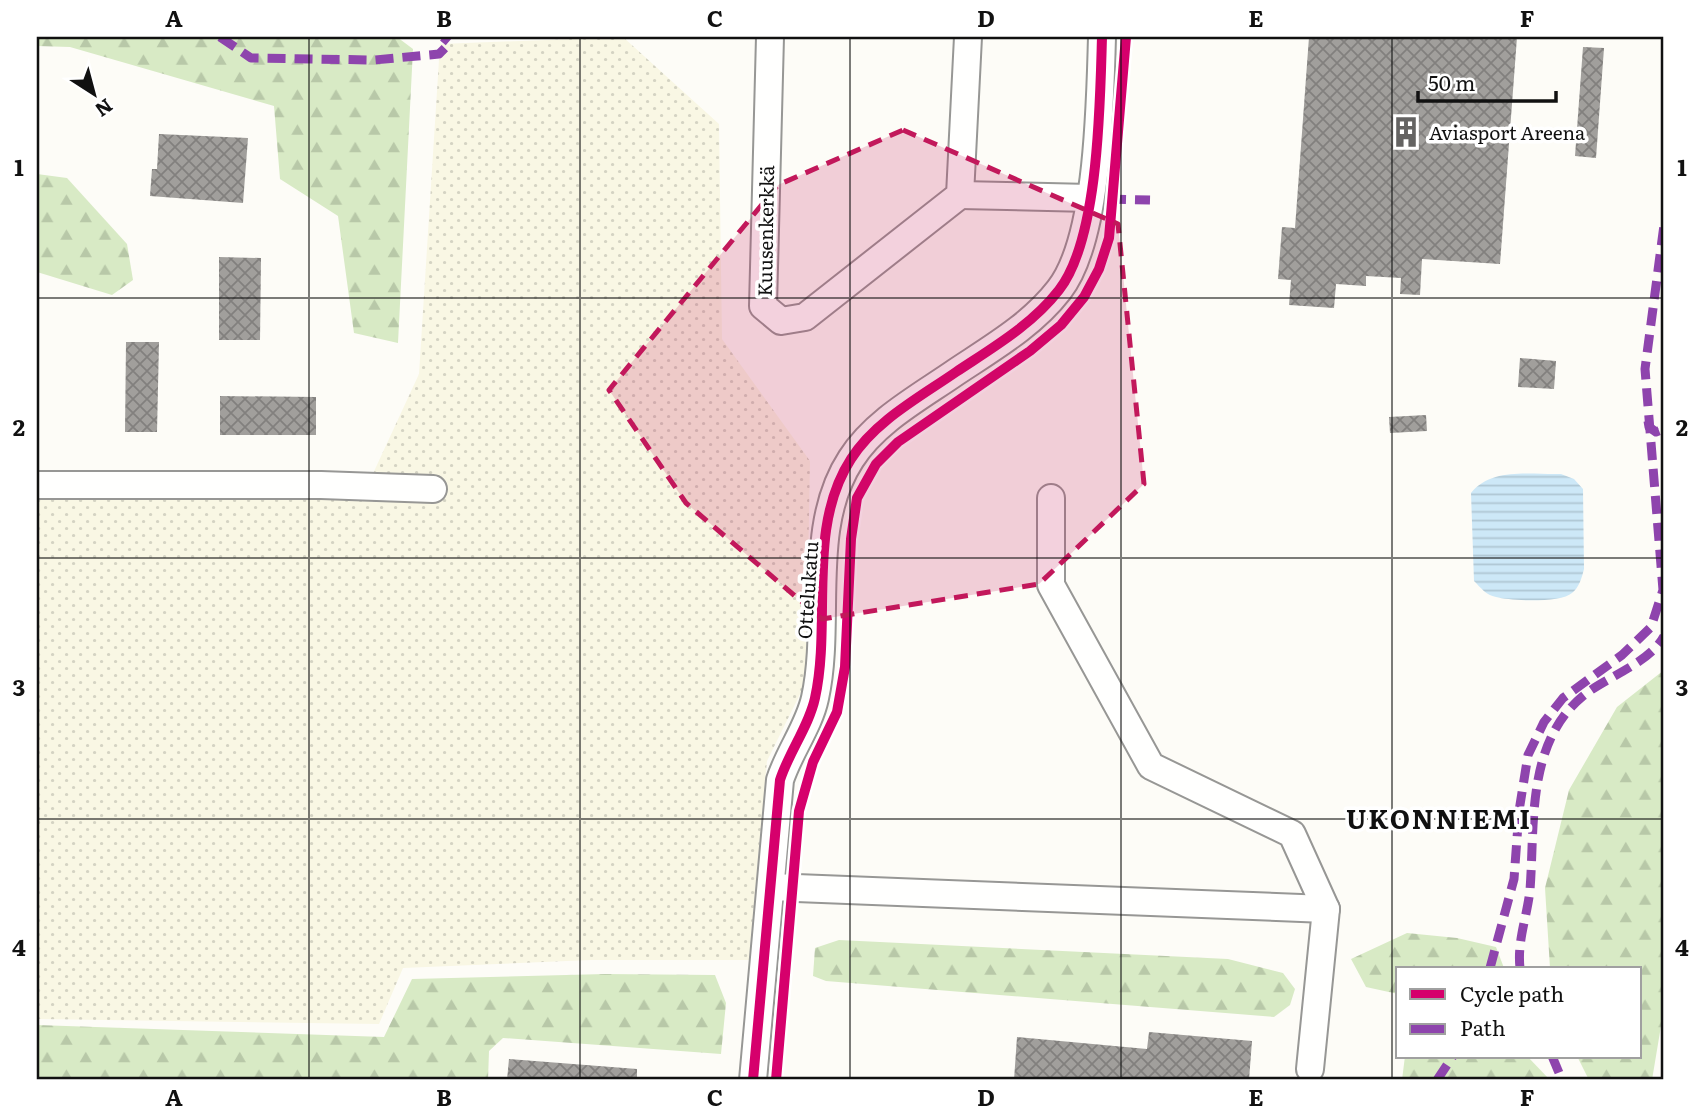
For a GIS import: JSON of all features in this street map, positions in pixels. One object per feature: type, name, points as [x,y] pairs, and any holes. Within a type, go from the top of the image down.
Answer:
[{"type":"street","name":"Kuusenkerkkä","points":[[770,37],[764,306],[772,314],[781,321],[805,317],[960,195]]},
{"type":"street","points":[[968,37],[960,195],[1090,198]]},
{"type":"street","name":"Ottelukatu","points":[[753,1080],[780,780],[788,756],[815,700],[820,665],[824,554],[834,497],[850,459],[876,428],[1016,331],[1039,312],[1061,288],[1079,251],[1090,198],[1102,37]]},
{"type":"street","points":[[37,485],[321,485],[433,489]]},
{"type":"street","points":[[1051,498],[1051,585],[1152,766],[1292,834],[1326,909],[1310,1069]]},
{"type":"street","points":[[771,887],[1326,909]]},
{"type":"highlighted area","points":[[903,130],[1118,224],[1144,484],[1039,584],[822,619],[686,503],[609,390],[778,185]]},
{"type":"shaded area","points":[[623,37],[719,124],[722,339],[810,461],[806,682],[767,761],[749,960],[591,960],[403,968],[379,1024],[37,1019],[37,491],[364,493],[419,374],[440,44]]},
{"type":"green space","points":[[37,37],[397,37],[413,49],[398,343],[354,333],[338,216],[280,179],[274,106],[70,47],[37,46]]},
{"type":"green space","points":[[37,174],[67,178],[127,244],[133,280],[112,295],[37,272]]},
{"type":"green space","points":[[1664,670],[1664,1008],[1652,1080],[1589,1080],[1578,1058],[1642,1058],[1642,967],[1550,967],[1545,888],[1569,790],[1617,707]]},
{"type":"green space","points":[[1407,933],[1457,938],[1496,947],[1504,967],[1396,967],[1396,994],[1366,987],[1351,959]]},
{"type":"green space","points":[[839,940],[1228,959],[1283,973],[1295,989],[1290,1005],[1274,1017],[826,981],[813,976],[815,948]]},
{"type":"green space","points":[[605,974],[715,975],[726,1003],[721,1054],[503,1038],[489,1051],[488,1080],[37,1080],[37,1025],[384,1037],[412,979]]},
{"type":"green space","points":[[1405,1058],[1529,1058],[1550,1080],[1402,1080]]},
{"type":"water","points":[[1561,474],[1574,479],[1583,489],[1584,569],[1578,585],[1566,596],[1547,600],[1489,595],[1474,581],[1471,493],[1490,479],[1501,476]]},
{"type":"building","name":"Aviasport Areena","points":[[1309,37],[1517,37],[1500,264],[1422,259],[1420,295],[1400,294],[1401,278],[1366,276],[1366,286],[1336,284],[1334,308],[1289,305],[1291,280],[1278,279],[1282,227],[1295,228]]},
{"type":"building","points":[[1583,47],[1604,48],[1596,158],[1575,156]]},
{"type":"building","points":[[159,134],[248,138],[243,203],[150,196],[152,169],[157,169]]},
{"type":"building","points":[[219,257],[261,258],[260,340],[219,340]]},
{"type":"building","points":[[126,342],[159,342],[157,432],[125,432]]},
{"type":"building","points":[[1520,358],[1556,361],[1554,389],[1518,387]]},
{"type":"building","points":[[220,396],[316,397],[316,435],[220,435]]},
{"type":"building","points":[[1426,415],[1427,431],[1390,433],[1389,417]]},
{"type":"building","points":[[1149,1032],[1252,1041],[1249,1080],[1014,1080],[1017,1037],[1147,1049]]},
{"type":"building","points":[[509,1059],[637,1069],[637,1080],[507,1080]]},
{"type":"marked path","points":[[220,37],[251,58],[374,60],[439,54],[450,43],[443,37]]},
{"type":"marked path","points":[[1108,199],[1150,200]]},
{"type":"marked path","points":[[1490,967],[1514,879],[1519,811],[1528,755],[1544,722],[1563,698],[1622,655],[1651,627],[1663,590],[1645,369],[1664,225]]},
{"type":"marked path","points":[[1648,421],[1649,427],[1656,432],[1664,429]]},
{"type":"marked path","points":[[1520,967],[1521,939],[1530,890],[1537,786],[1551,737],[1565,715],[1583,696],[1649,654],[1664,636]]},
{"type":"marked path","points":[[1437,1080],[1452,1058]]},
{"type":"marked path","points":[[1553,1058],[1562,1080]]},
{"type":"cycle path","points":[[753,1080],[780,780],[815,698],[820,668],[824,545],[837,486],[861,445],[885,421],[1011,335],[1037,314],[1059,290],[1072,267],[1090,205],[1098,132],[1102,37]]},
{"type":"cycle path","points":[[776,1080],[799,811],[813,762],[837,712],[845,667],[851,539],[857,498],[876,464],[898,442],[1030,351],[1061,325],[1084,297],[1099,269],[1109,238],[1126,37]]},
{"type":"place","name":"Aviasport Areena","points":[[1406,132]]},
{"type":"district","name":"UKONNIEMI","points":[[1439,817]]}]
